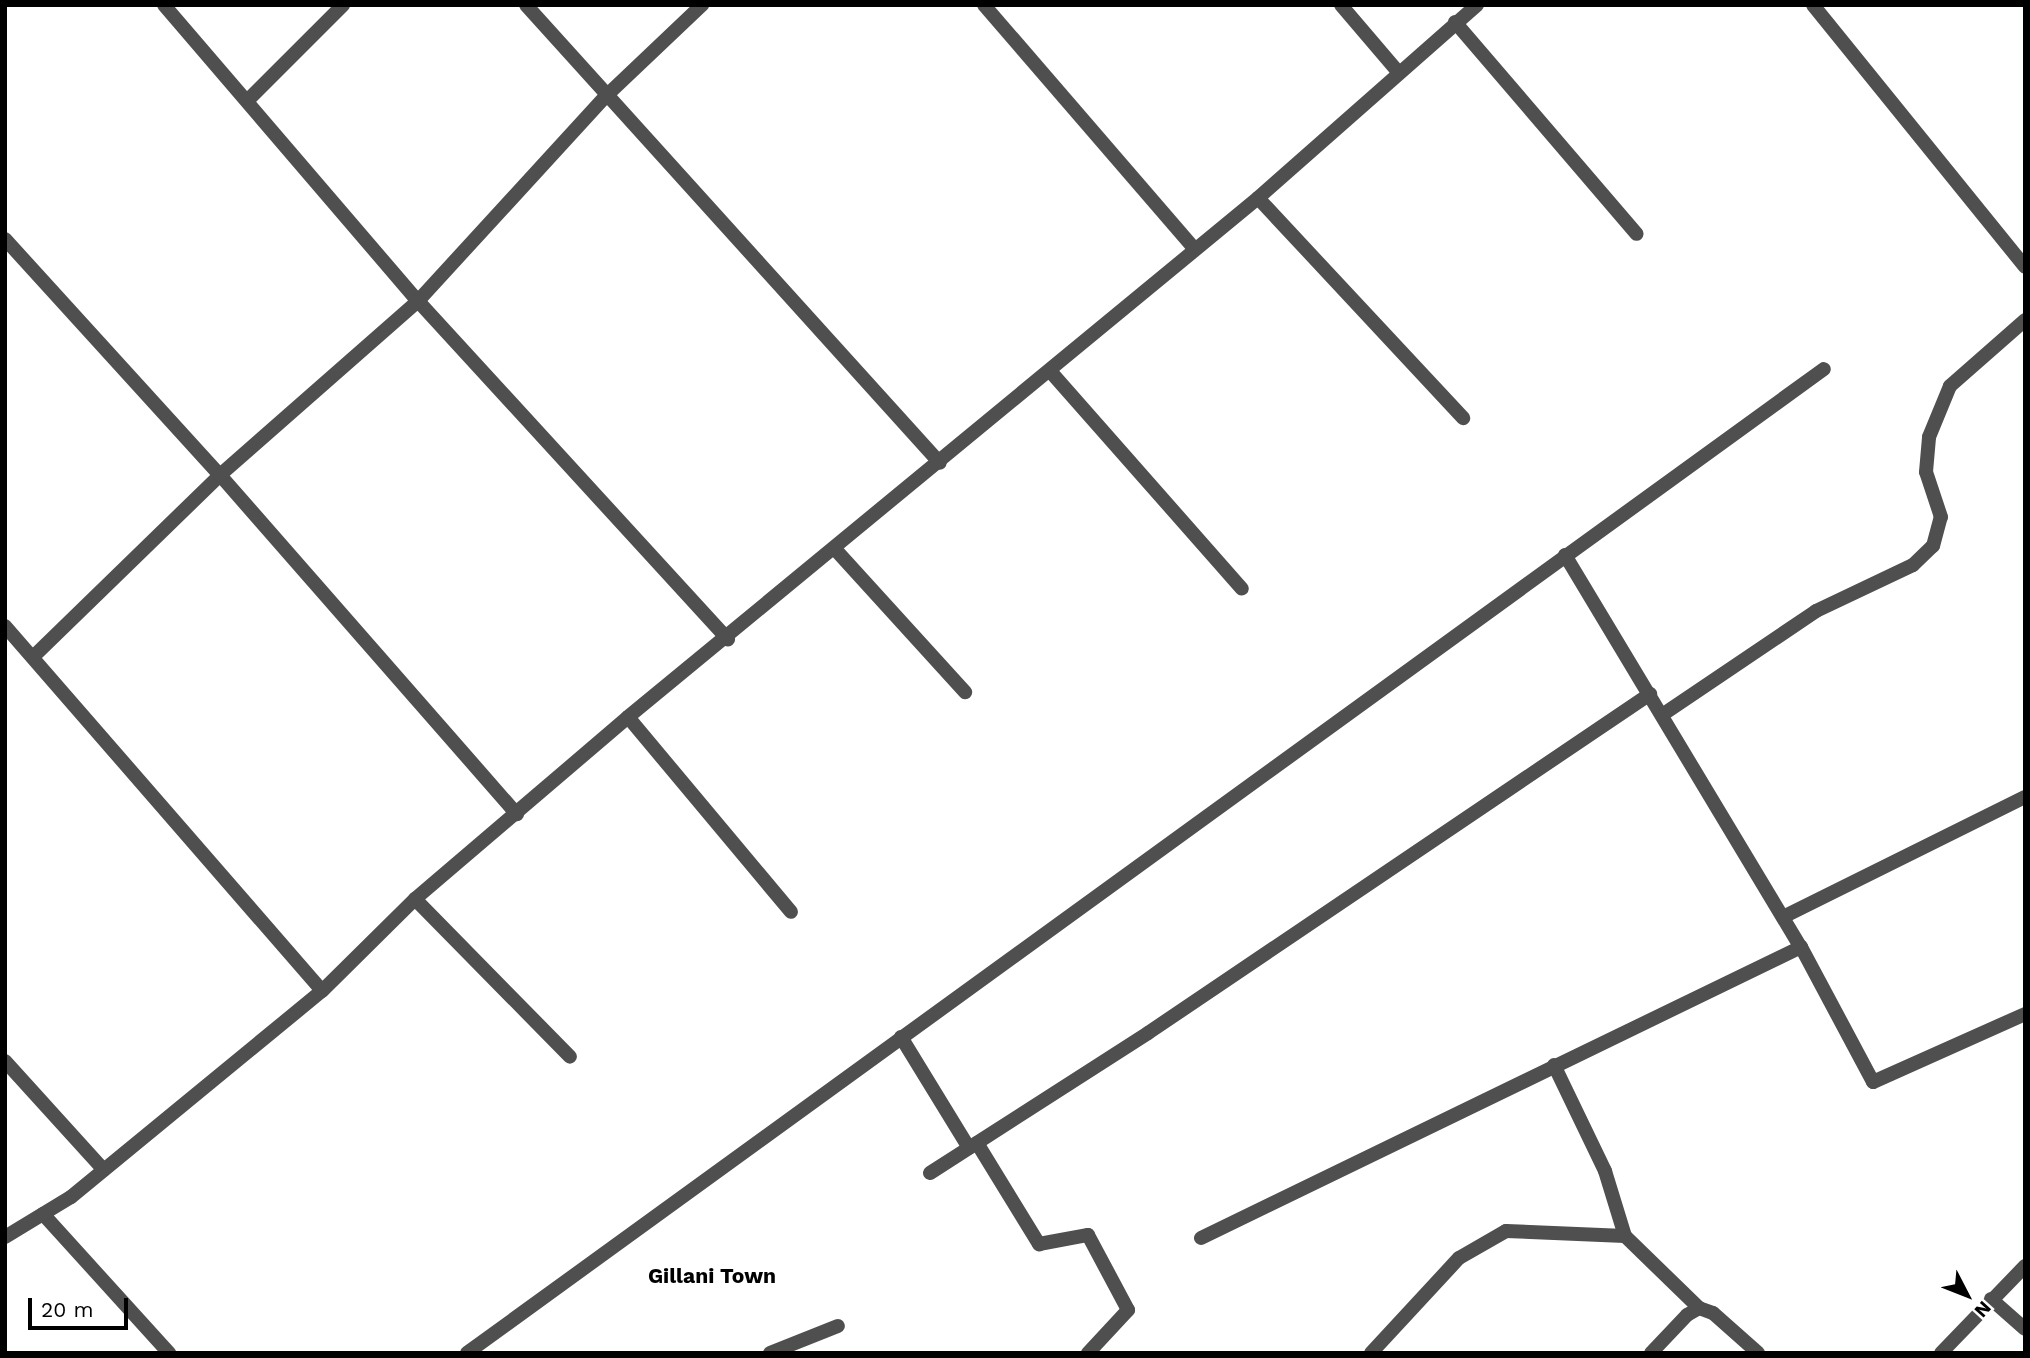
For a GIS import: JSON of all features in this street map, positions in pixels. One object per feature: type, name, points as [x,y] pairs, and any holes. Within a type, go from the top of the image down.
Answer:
[{"type":"street","points":[[164,5],[249,99],[418,300],[728,639]]},
{"type":"street","points":[[249,99],[343,5]]},
{"type":"street","points":[[526,5],[605,96],[940,463]]},
{"type":"street","points":[[34,656],[220,475],[418,300],[605,96],[702,5]]},
{"type":"street","points":[[984,5],[1193,247]]},
{"type":"street","points":[[1341,5],[1399,73]]},
{"type":"street","points":[[5,1237],[43,1214],[104,1170],[322,990],[415,899],[628,717],[728,639],[834,548],[940,463],[1193,247],[1258,198],[1477,5]]},
{"type":"street","points":[[1813,5],[2025,267]]},
{"type":"street","points":[[1455,22],[1637,234]]},
{"type":"street","points":[[1258,198],[1463,418]]},
{"type":"street","points":[[5,239],[220,475],[517,814]]},
{"type":"street","points":[[1662,715],[1816,611],[1913,565],[1933,546],[1941,516],[1927,472],[1929,437],[1950,386],[2025,320]]},
{"type":"street","points":[[467,1353],[1824,369]]},
{"type":"street","points":[[1050,371],[1242,589]]},
{"type":"street","points":[[834,548],[965,692]]},
{"type":"street","points":[[1565,555],[1801,947],[1873,1082],[2025,1014]]},
{"type":"street","points":[[9,636],[34,656],[322,990]]},
{"type":"street","points":[[930,1173],[1650,694]]},
{"type":"street","points":[[628,717],[791,912]]},
{"type":"street","points":[[1783,917],[2025,797]]},
{"type":"street","points":[[415,899],[570,1057]]},
{"type":"street","points":[[1201,1238],[1801,947]]},
{"type":"street","points":[[901,1037],[1039,1244],[1088,1236],[1128,1310],[1088,1353]]},
{"type":"street","points":[[5,1061],[104,1170]]},
{"type":"street","points":[[1554,1065],[1605,1171],[1625,1236],[1699,1308],[1713,1313],[1758,1353]]},
{"type":"street","points":[[43,1214],[169,1353]]},
{"type":"street","points":[[1371,1353],[1459,1258],[1506,1231],[1625,1236]]},
{"type":"street","points":[[1941,1353],[2025,1266]]},
{"type":"street","points":[[1991,1299],[2025,1329]]},
{"type":"street","points":[[1651,1353],[1687,1315],[1699,1308]]},
{"type":"street","points":[[770,1353],[838,1326]]},
{"type":"district","name":"Gillani Town","points":[[712,1276]]}]
